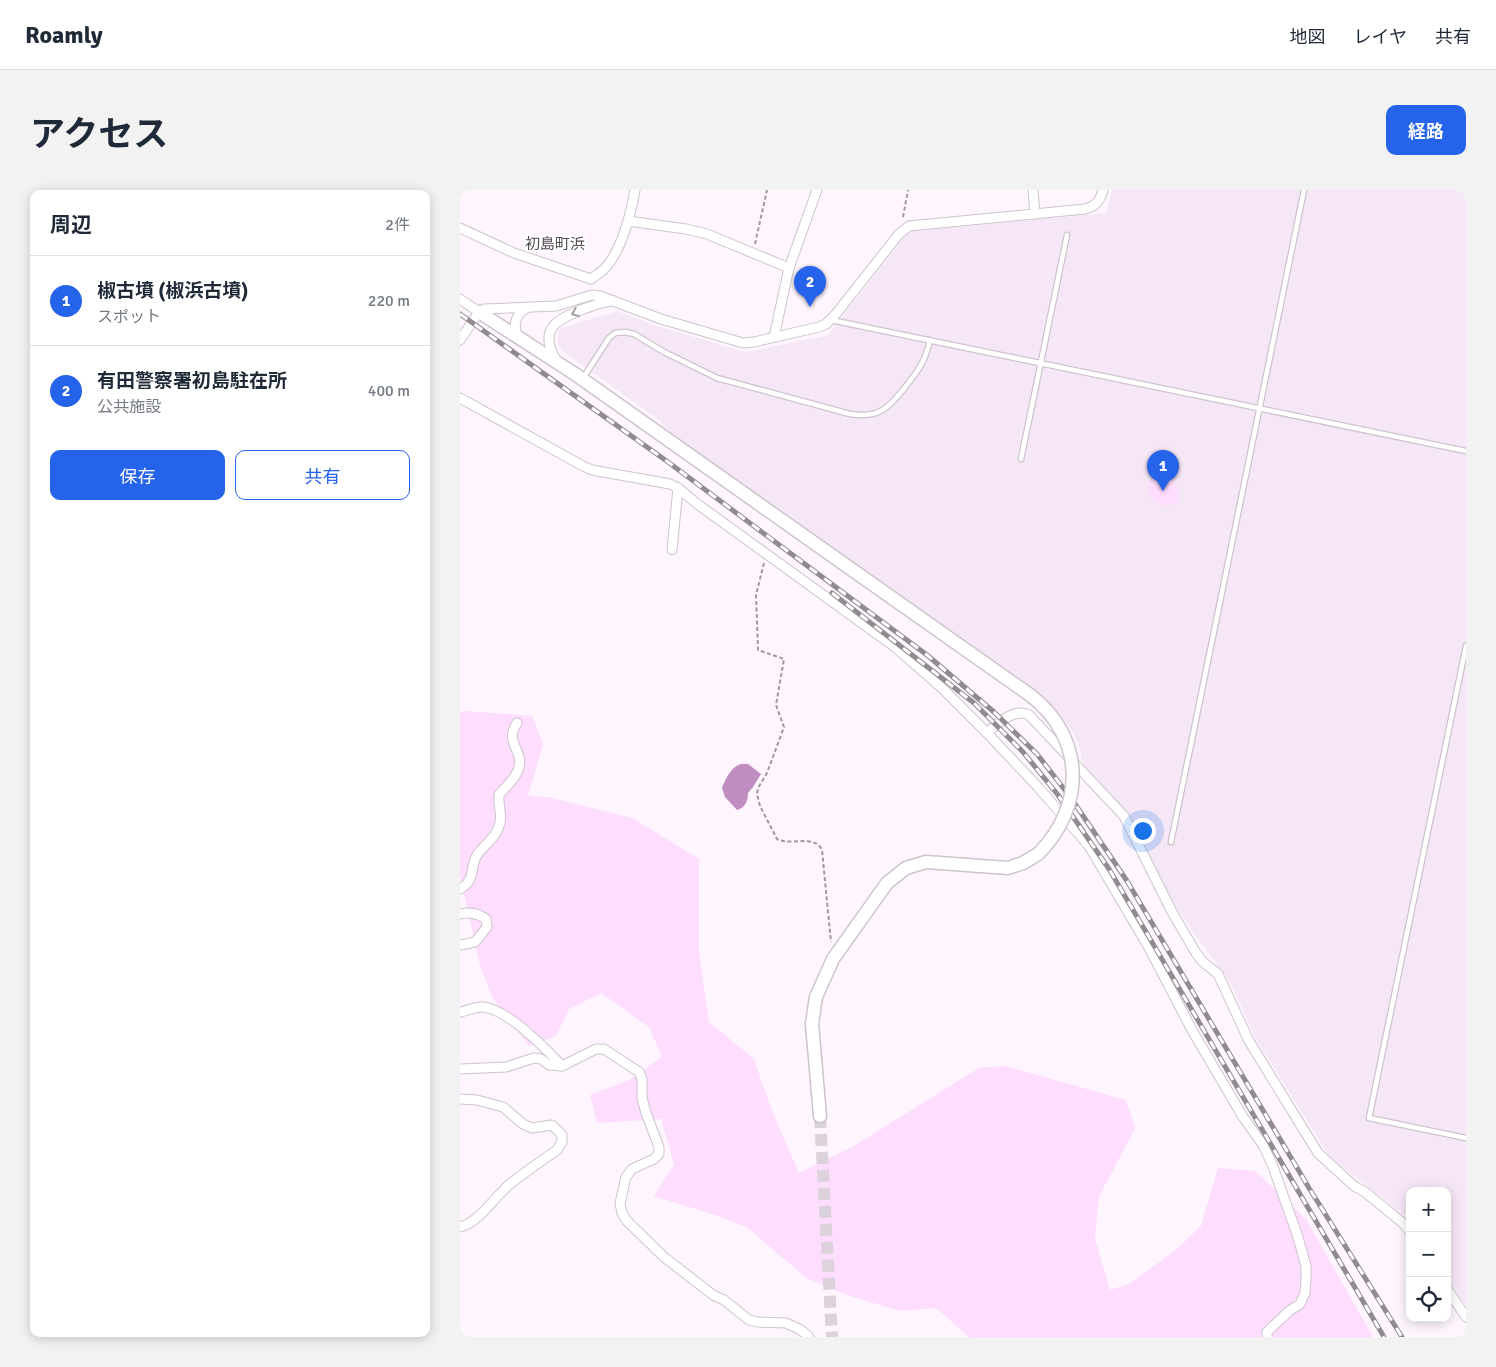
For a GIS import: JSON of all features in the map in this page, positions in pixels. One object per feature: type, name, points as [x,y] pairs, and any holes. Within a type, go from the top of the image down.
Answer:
[{"type":"street","points":[[591,279],[606,267],[611,260],[628,221],[635,190]]},
{"type":"street","points":[[774,337],[789,268],[817,190]]},
{"type":"street","points":[[1033,190],[1035,214]]},
{"type":"street","points":[[460,340],[479,312],[484,309],[556,306],[592,295],[606,297],[662,319],[733,341],[748,343],[819,327],[830,320],[844,305],[901,232],[909,226],[1092,207],[1100,200],[1103,190]]},
{"type":"street","points":[[628,221],[686,229],[707,234],[789,268]]},
{"type":"street","points":[[460,228],[514,253],[591,279]]},
{"type":"street","points":[[591,279],[592,295]]},
{"type":"street","points":[[460,299],[579,377]]},
{"type":"street","points":[[622,303],[609,301],[598,304],[570,315],[552,327],[548,335],[551,352],[557,361],[1030,695],[1044,706],[1059,726],[1071,758],[1071,797],[1068,807],[1057,832],[1038,854],[1023,863],[1008,868],[937,862],[926,862],[906,868],[887,883],[833,959],[816,997],[812,1024],[820,1116]]},
{"type":"street","points":[[518,337],[515,331],[517,318],[521,311],[530,306]]},
{"type":"street","points":[[460,398],[587,468],[670,484],[678,488],[895,647],[942,688],[986,733],[1038,787],[1089,846],[1139,930],[1193,1032],[1263,1145],[1272,1164],[1297,1234],[1306,1266],[1306,1280],[1305,1293],[1300,1304],[1276,1322],[1267,1332],[1267,1337]]},
{"type":"street","points":[[672,550],[678,488]]},
{"type":"street","points":[[986,733],[1017,713],[1025,712],[1124,816],[1176,920],[1202,961],[1218,974],[1249,1041],[1318,1152],[1354,1186],[1365,1192],[1406,1227]]},
{"type":"street","points":[[460,888],[465,886],[474,872],[473,863],[478,854],[492,840],[499,828],[501,814],[499,795],[519,769],[519,754],[513,747],[511,736],[517,722]]},
{"type":"street","points":[[460,914],[470,912],[479,914],[486,919],[487,927],[475,942],[460,945]]},
{"type":"street","points":[[460,1012],[483,1007],[501,1014],[546,1049],[562,1066]]},
{"type":"street","points":[[460,1069],[506,1067],[534,1058],[541,1059],[549,1065],[562,1066],[596,1049],[604,1049],[639,1072],[642,1079],[642,1098],[659,1147],[659,1154],[654,1159],[632,1169],[626,1177],[620,1202],[622,1213],[664,1257],[749,1320],[786,1323],[801,1330],[809,1337]]},
{"type":"street","points":[[460,1099],[477,1100],[503,1107],[523,1124],[532,1128],[552,1125],[562,1135],[562,1142],[557,1150],[509,1185],[479,1216],[466,1226],[460,1227]]},
{"type":"street","points":[[1451,1295],[1466,1317]]},
{"type":"lane","points":[[1171,842],[1304,190]]},
{"type":"lane","points":[[1020,459],[1067,235]]},
{"type":"lane","points":[[830,320],[1466,451]]},
{"type":"lane","points":[[579,377],[609,338],[615,333],[625,332],[634,334],[718,378],[862,416],[870,415],[885,408],[893,401],[921,366],[930,340]]},
{"type":"lane","points":[[1466,646],[1369,1118],[1466,1138]]},
{"type":"path","points":[[753,254],[767,190]]},
{"type":"path","points":[[901,232],[908,190]]},
{"type":"path","points":[[768,554],[761,570],[756,595],[758,650],[784,659],[776,705],[784,727],[767,773],[758,788],[758,800],[777,839],[784,842],[807,841],[820,844],[833,959]]},
{"type":"shaded area","points":[[1112,190],[1466,190],[1466,1306],[1451,1284],[1451,1187],[1406,1187],[1406,1217],[1329,1156],[1254,1036],[1233,988],[1170,897],[1126,811],[1086,769],[1082,761],[1079,745],[1071,729],[1058,712],[891,589],[683,445],[659,420],[562,351],[558,345],[558,332],[561,328],[617,311],[660,327],[746,352],[828,335],[908,233],[912,231],[1106,213]]},
{"type":"shaded area","points":[[1161,476],[1173,482],[1177,489],[1177,502],[1171,505],[1155,502],[1148,493],[1149,481]]},
{"type":"shaded area","points":[[460,712],[532,716],[543,744],[528,796],[548,797],[632,818],[699,859],[699,953],[709,1022],[754,1059],[772,1111],[799,1173],[854,1146],[979,1068],[1005,1066],[1126,1100],[1135,1129],[1099,1196],[1095,1239],[1110,1290],[1131,1283],[1177,1249],[1201,1226],[1218,1168],[1255,1171],[1306,1219],[1373,1337],[969,1337],[936,1308],[900,1311],[850,1296],[806,1278],[748,1228],[721,1217],[654,1196],[674,1164],[661,1119],[597,1123],[590,1095],[627,1081],[662,1057],[649,1027],[601,993],[569,1009],[556,1036],[529,1046],[492,997],[480,965],[464,894],[460,891]]},
{"type":"shaded area","points":[[741,764],[748,764],[761,774],[748,793],[746,804],[737,810],[725,797],[722,788],[732,770]]},
{"type":"tunnel","points":[[820,1116],[832,1337]]},
{"type":"railway","points":[[460,314],[668,462],[927,655],[994,712],[1037,754],[1071,798],[1127,881],[1309,1188],[1402,1337]]},
{"type":"railway","points":[[832,593],[974,703],[1023,752],[1058,795],[1109,869],[1384,1337]]},
{"type":"place","name":"有田警察署初島駐在所","points":[[810,307]]},
{"type":"place","name":"椒古墳 (椒浜古墳)","points":[[1163,491]]},
{"type":"district","name":"初島町浜","points":[[555,244]]}]
